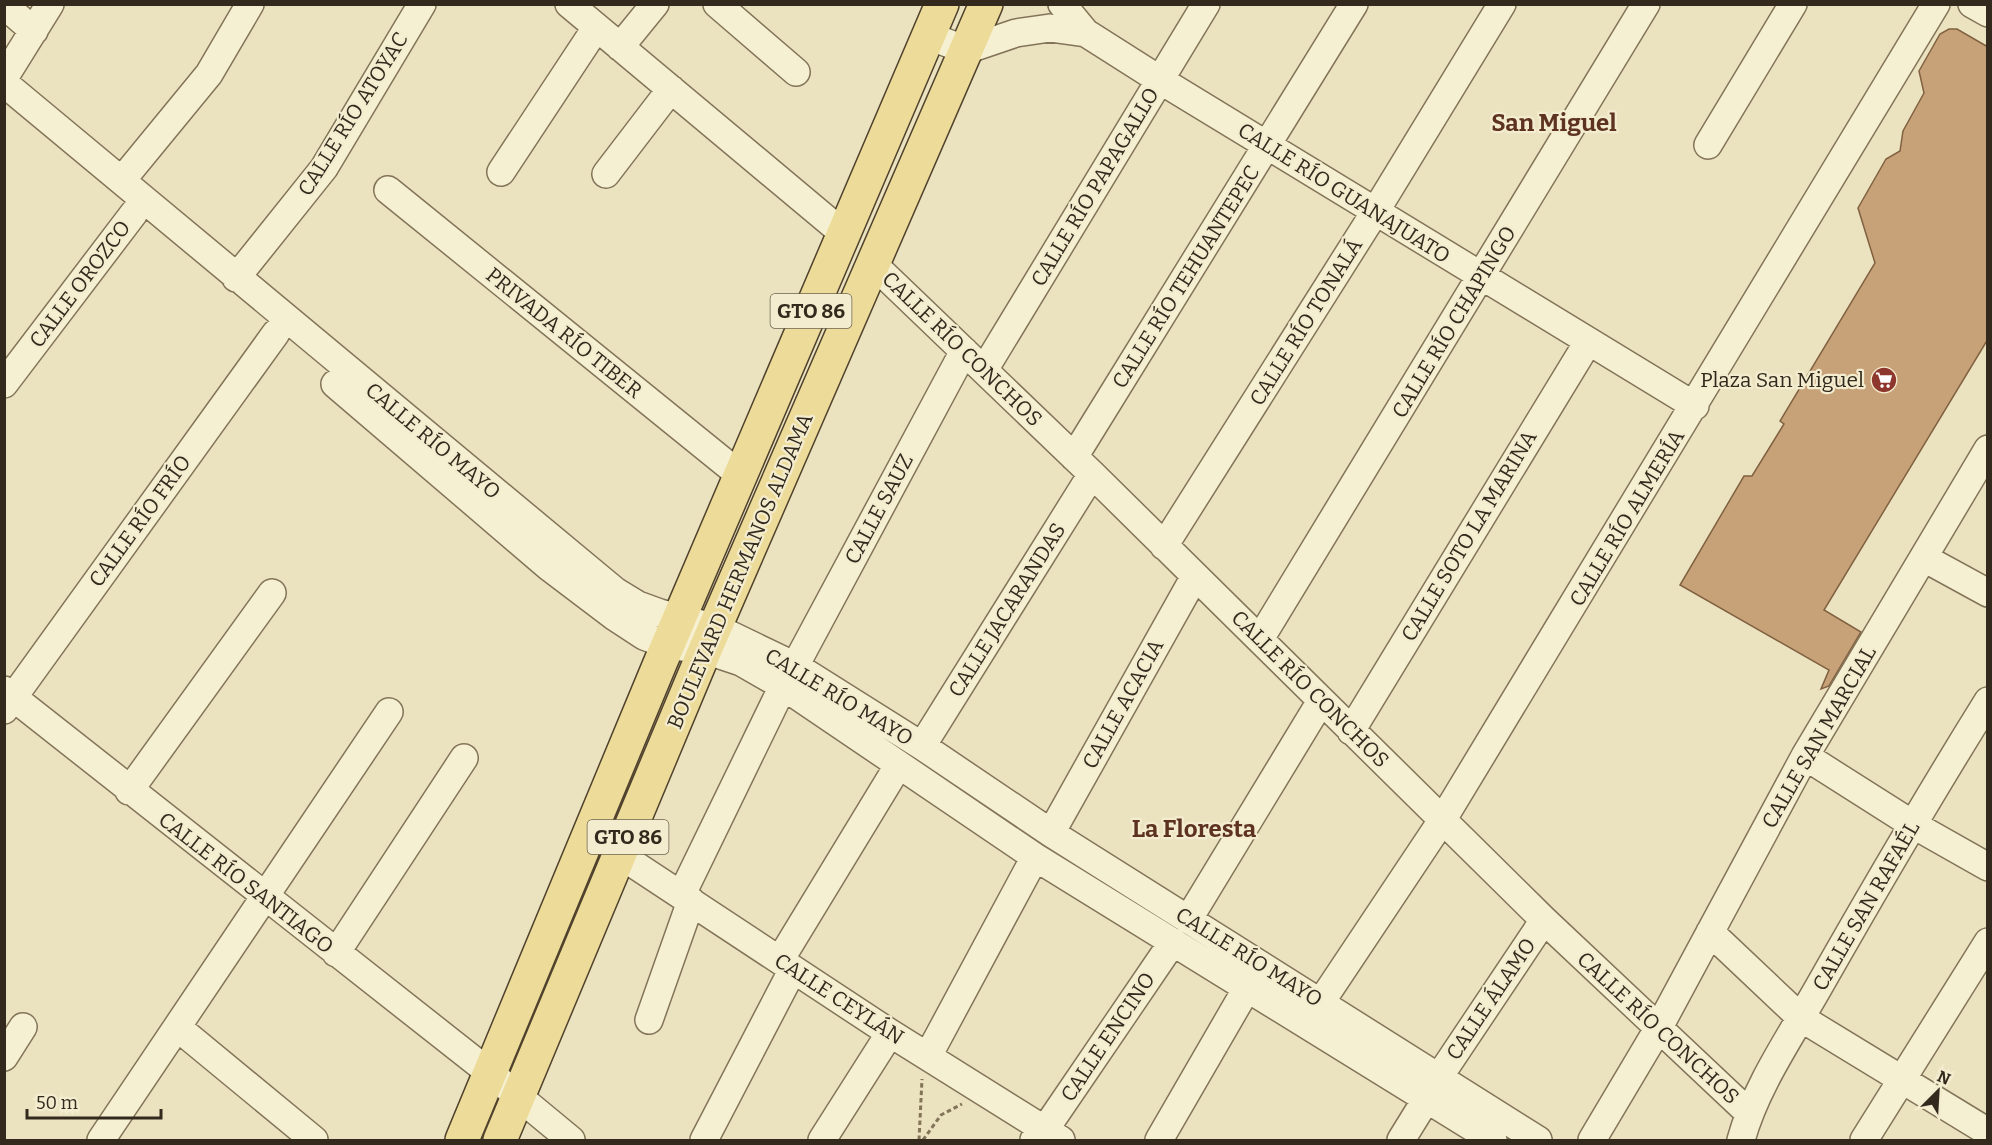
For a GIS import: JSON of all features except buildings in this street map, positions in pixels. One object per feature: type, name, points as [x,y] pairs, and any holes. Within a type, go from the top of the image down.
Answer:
[{"type":"main road","name":"BOULEVARD HERMANOS ALDAMA","points":[[462,1140],[740,475],[942,4]]},
{"type":"main road","name":"BOULEVARD HERMANOS ALDAMA","points":[[500,1140],[710,639],[986,4]]},
{"type":"street","points":[[4,81],[50,4]]},
{"type":"street","points":[[122,180],[208,74],[250,4]]},
{"type":"street","name":"CALLE RÍO ATOYAC","points":[[236,278],[324,168],[422,4]]},
{"type":"street","points":[[569,4],[844,234]]},
{"type":"street","points":[[620,47],[655,4]]},
{"type":"street","points":[[717,4],[796,72]]},
{"type":"street","name":"CALLE RÍO GUANAJUATO","points":[[1062,4],[1086,33],[1160,80],[1269,145],[1481,278],[1695,406]]},
{"type":"street","name":"CALLE RÍO PAPAGALLO","points":[[984,370],[1206,4]]},
{"type":"street","name":"CALLE RÍO TEHUANTEPEC","points":[[1083,466],[1269,145],[1354,4]]},
{"type":"street","name":"CALLE RÍO TONALÁ","points":[[1164,546],[1375,212],[1502,4]]},
{"type":"street","name":"CALLE RÍO CHAPINGO","points":[[1260,639],[1646,4]]},
{"type":"street","points":[[1708,145],[1793,4]]},
{"type":"street","name":"CALLE RÍO ALMERÍA","points":[[1307,1023],[1443,819],[1695,406],[1936,4]]},
{"type":"street","points":[[1972,4],[1988,13]]},
{"type":"street","points":[[4,5],[34,31]]},
{"type":"street","points":[[501,172],[597,28]]},
{"type":"street","name":"CALLE RÍO GUANAJUATO","points":[[966,50],[1016,33],[1050,28],[1086,33]]},
{"type":"street","points":[[929,36],[966,50]]},
{"type":"street","name":"CALLE RÍO MAYO","points":[[4,81],[236,278],[556,558]]},
{"type":"street","points":[[606,174],[671,89]]},
{"type":"street","name":"CALLE RÍO MAYO","points":[[4,104],[276,333],[556,558],[638,605],[674,632],[710,639],[789,676],[922,746],[1051,833],[1322,1002],[1433,1088],[1493,1140]]},
{"type":"street","name":"PRIVADA RÍO TIBER","points":[[388,190],[740,475]]},
{"type":"street","name":"CALLE OROZCO","points":[[4,384],[134,213]]},
{"type":"street","name":"CALLE RÍO CONCHOS","points":[[872,263],[1260,639],[1321,702],[1544,920],[1749,1113]]},
{"type":"street","name":"CALLE RÍO FRÍO","points":[[7,699],[276,333]]},
{"type":"street","name":"CALLE SOTO LA MARINA","points":[[1351,731],[1588,342]]},
{"type":"street","name":"CALLE SAUZ","points":[[649,1020],[686,897],[789,676],[964,351]]},
{"type":"street","name":"CALLE SAN MARCIAL","points":[[1592,1140],[1658,1029],[1805,756],[1988,449]]},
{"type":"street","name":"CALLE JACARANDAS","points":[[922,746],[1083,466]]},
{"type":"street","points":[[1924,558],[1988,593]]},
{"type":"street","name":"CALLE ACACIA","points":[[1051,833],[1195,576]]},
{"type":"street","points":[[129,791],[272,592]]},
{"type":"street","name":"CALLE RÍO MAYO","points":[[789,676],[898,766],[1172,943],[1307,1023],[1538,1140]]},
{"type":"street","name":"CALLE RÍO SANTIAGO","points":[[7,699],[336,952],[571,1140]]},
{"type":"street","name":"CALLE SAN RAFAÉL","points":[[1741,1140],[1749,1113],[1801,1018],[1912,824],[1988,701]]},
{"type":"street","points":[[1188,920],[1321,702]]},
{"type":"street","points":[[103,1139],[389,712]]},
{"type":"street","points":[[1805,756],[1912,824],[1988,867]]},
{"type":"street","points":[[336,952],[464,758]]},
{"type":"street","points":[[704,1140],[786,964],[898,766]]},
{"type":"street","name":"CALLE CEYLÁN","points":[[620,855],[928,1056],[1046,1137]]},
{"type":"street","points":[[928,1056],[1035,856]]},
{"type":"street","name":"CALLE ÁLAMO","points":[[1401,1140],[1544,920]]},
{"type":"street","points":[[1710,932],[1801,1018],[1988,1132]]},
{"type":"street","points":[[1864,1140],[1988,942]]},
{"type":"street","name":"CALLE ENCINO","points":[[1046,1137],[1172,943]]},
{"type":"street","points":[[1159,1140],[1247,988]]},
{"type":"street","points":[[4,1058],[23,1027]]},
{"type":"street","points":[[177,1027],[314,1140]]},
{"type":"street","points":[[822,1140],[890,1033]]},
{"type":"path","points":[[921,1140],[920,1091],[928,1056]]},
{"type":"path","points":[[921,1140],[931,1126],[951,1108],[988,1096]]},
{"type":"place","name":"Plaza San Miguel","points":[[1884,380]]},
{"type":"district","name":"San Miguel","points":[[1554,123]]},
{"type":"district","name":"La Floresta","points":[[1194,829]]}]
